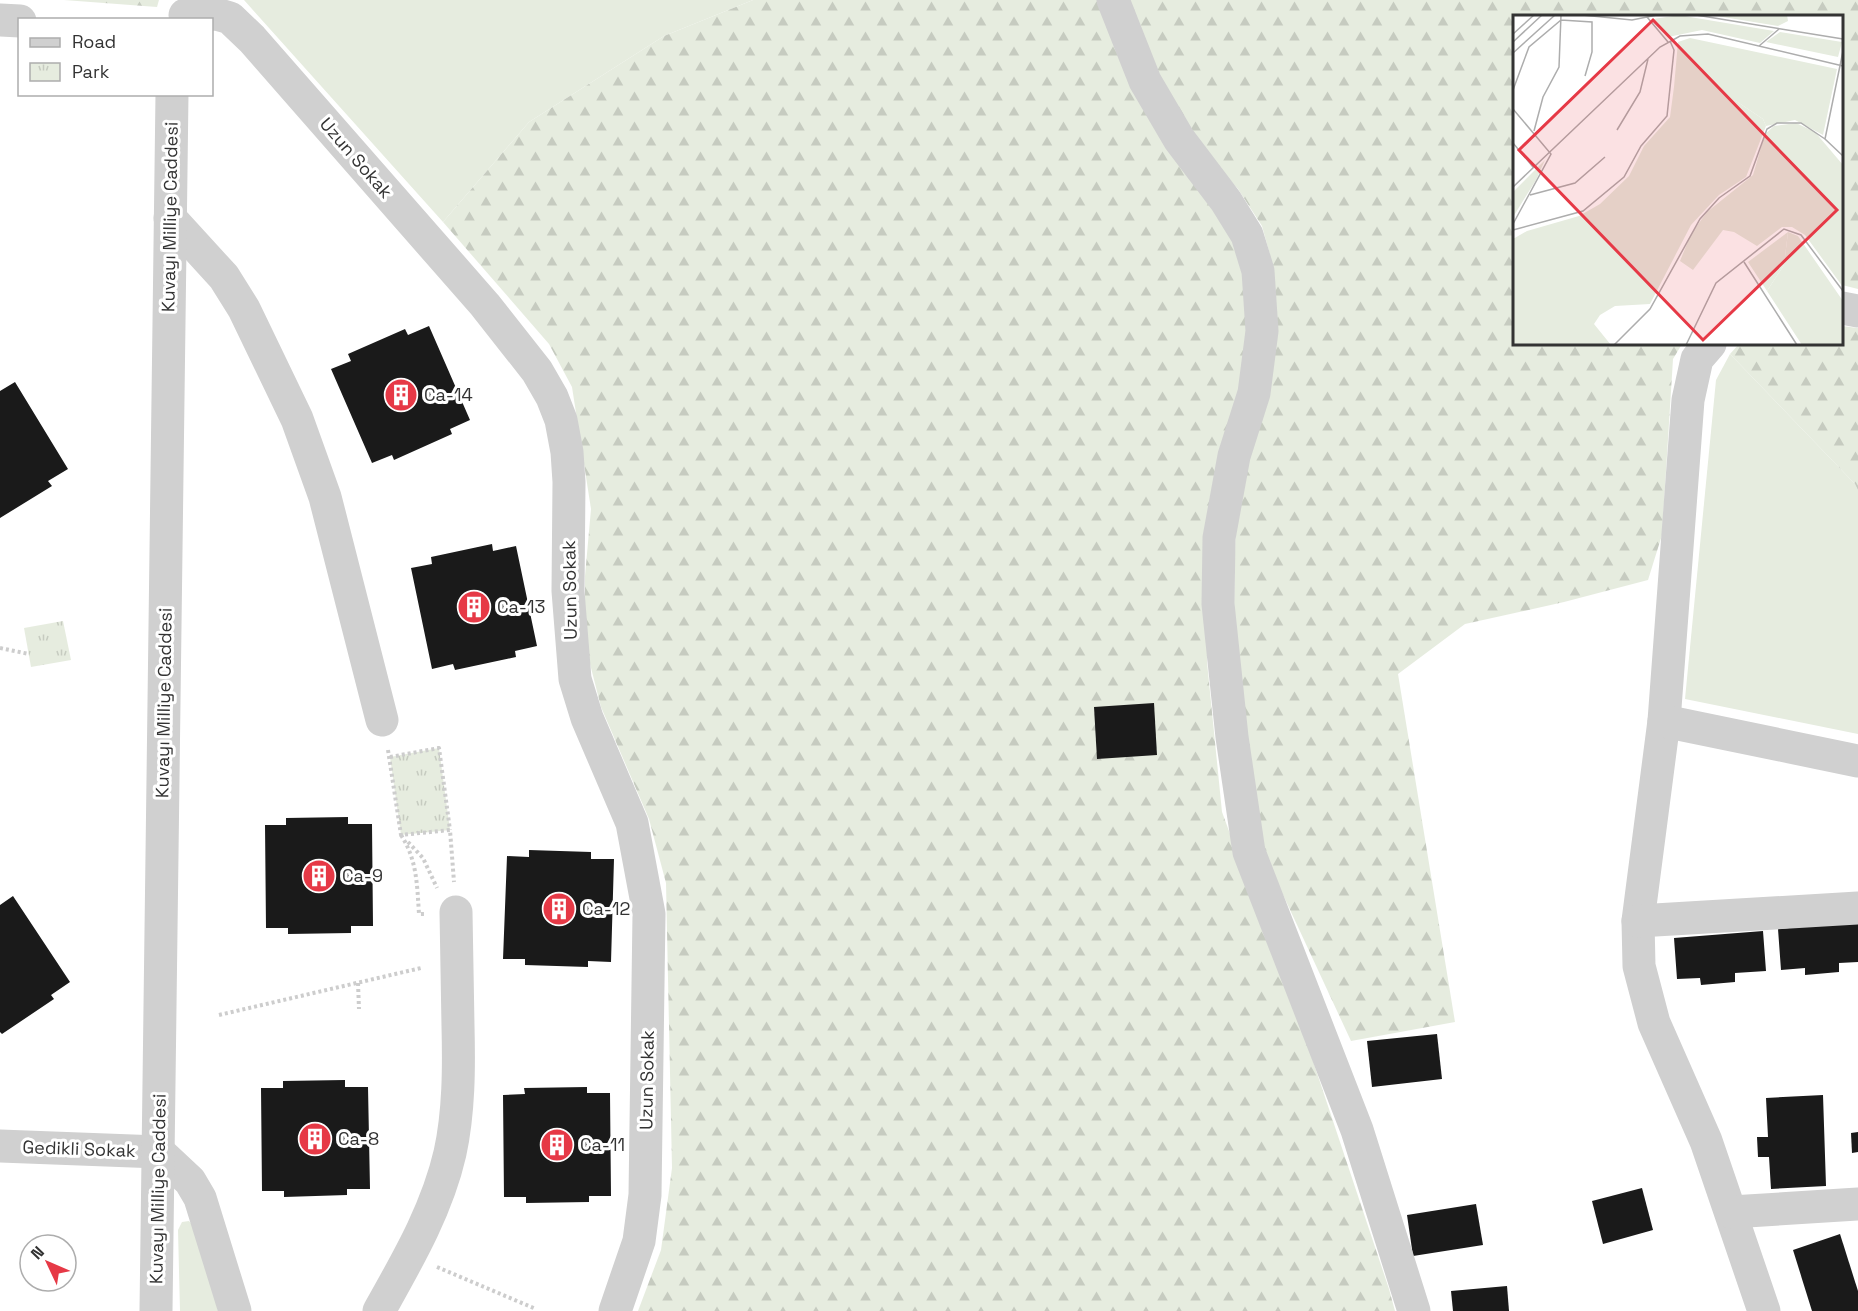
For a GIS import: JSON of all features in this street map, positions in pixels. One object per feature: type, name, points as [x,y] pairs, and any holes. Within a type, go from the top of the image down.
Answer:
[{"type":"street","points":[[1113,0],[1145,81],[1179,139],[1226,201],[1247,235],[1258,271],[1262,331],[1254,393],[1234,456],[1219,538],[1218,604],[1232,737],[1250,852],[1357,1130],[1414,1311]]},
{"type":"street","name":"Uzun Sokak","points":[[186,11],[230,18],[252,39],[485,305],[537,371],[552,397],[561,420],[570,482],[568,591],[575,679],[587,718],[632,824],[649,914],[645,1195],[639,1241],[615,1311]]},
{"type":"street","points":[[0,20],[18,21]]},
{"type":"street","name":"Kuvayı Milliye Caddesi","points":[[156,1311],[172,96]]},
{"type":"street","points":[[170,218],[224,277],[244,309],[297,419],[325,497],[382,720]]},
{"type":"street","points":[[1843,308],[1858,311]]},
{"type":"street","points":[[1709,345],[1697,359],[1688,399],[1664,721],[1638,921],[1639,966],[1654,1023],[1706,1141],[1764,1311]]},
{"type":"street","points":[[1664,721],[1858,761]]},
{"type":"street","points":[[1638,921],[1858,908]]},
{"type":"street","points":[[379,1311],[410,1256],[438,1193],[450,1152],[456,1103],[458,1054],[450,912]]},
{"type":"street","name":"Gedikli Sokak","points":[[0,1146],[159,1152]]},
{"type":"street","points":[[159,1152],[190,1181],[200,1198],[235,1311]]},
{"type":"street","points":[[1731,1212],[1858,1204]]},
{"type":"path","points":[[0,648],[29,654]]},
{"type":"path","points":[[382,720],[390,757],[401,835],[410,850],[415,867],[419,914],[450,912]]},
{"type":"path","points":[[390,757],[439,748],[450,830],[450,912]]},
{"type":"path","points":[[401,835],[450,830]]},
{"type":"path","points":[[401,835],[423,858],[450,912]]},
{"type":"path","points":[[219,1015],[422,968]]},
{"type":"path","points":[[358,983],[359,1009]]},
{"type":"path","points":[[410,1256],[536,1309]]},
{"type":"green space","points":[[64,0],[159,0],[157,7]]},
{"type":"green space","points":[[244,0],[753,0],[664,36],[529,122],[443,222]]},
{"type":"green space","points":[[753,0],[1100,0],[1229,229],[1250,297],[1244,381],[1208,522],[1207,662],[1222,812],[1308,1046],[1395,1311],[638,1311],[661,1250],[672,1168],[666,883],[649,819],[601,707],[589,660],[585,620],[585,576],[591,509],[572,387],[549,344],[443,222],[529,122],[664,36]]},
{"type":"green space","points":[[1127,0],[1858,0],[1858,289],[1843,285],[1843,15],[1513,15],[1513,345],[1681,345],[1673,359],[1662,535],[1648,580],[1465,624],[1398,674],[1455,1022],[1351,1041],[1265,856],[1233,665],[1236,498],[1270,255],[1262,226],[1238,189],[1170,108]]},
{"type":"green space","points":[[1843,326],[1858,328],[1858,490],[1855,484],[1730,354],[1738,345],[1843,345]]},
{"type":"green space","points":[[1730,354],[1855,484],[1858,490],[1858,734],[1685,699],[1716,380]]},
{"type":"green space","points":[[63,621],[71,660],[31,667],[24,628]]},
{"type":"green space","points":[[439,748],[450,830],[401,835],[390,757]]},
{"type":"green space","points":[[189,1221],[205,1251],[218,1311],[180,1311],[178,1230],[182,1222]]},
{"type":"building","name":"Ca-14","points":[[429,326],[470,420],[450,429],[452,434],[394,460],[392,455],[372,463],[331,369],[351,361],[348,354],[405,329],[408,335]]},
{"type":"building","points":[[15,382],[68,469],[48,481],[52,486],[0,518],[0,391]]},
{"type":"building","name":"Ca-13","points":[[492,544],[493,551],[516,546],[537,646],[515,651],[516,657],[455,670],[453,664],[432,669],[411,568],[432,564],[431,557]]},
{"type":"building","points":[[1154,703],[1157,755],[1097,759],[1094,707]]},
{"type":"building","name":"Ca-9","points":[[348,817],[348,824],[372,824],[373,926],[351,926],[351,933],[288,934],[288,928],[266,928],[265,825],[286,825],[286,818]]},
{"type":"building","name":"Ca-12","points":[[529,850],[591,852],[591,859],[614,859],[611,962],[588,961],[588,967],[525,965],[525,959],[503,959],[507,856],[529,857]]},
{"type":"building","points":[[13,896],[70,982],[51,995],[54,999],[2,1034],[0,1032],[0,905]]},
{"type":"building","points":[[1858,922],[1858,962],[1839,963],[1839,972],[1805,975],[1805,968],[1781,970],[1778,929]]},
{"type":"building","points":[[1763,931],[1766,971],[1735,973],[1735,982],[1701,985],[1700,978],[1677,979],[1674,938]]},
{"type":"building","points":[[1437,1034],[1442,1079],[1372,1087],[1367,1041]]},
{"type":"building","name":"Ca-8","points":[[345,1080],[345,1087],[368,1087],[370,1189],[347,1189],[347,1195],[284,1197],[284,1191],[262,1191],[261,1088],[283,1088],[283,1081]]},
{"type":"building","name":"Ca-11","points":[[587,1087],[587,1093],[610,1093],[611,1196],[589,1196],[589,1202],[526,1203],[526,1197],[504,1197],[503,1095],[525,1094],[524,1088]]},
{"type":"building","points":[[1823,1095],[1826,1186],[1771,1189],[1769,1157],[1758,1157],[1757,1137],[1768,1137],[1766,1098]]},
{"type":"building","points":[[1858,1132],[1858,1152],[1852,1153],[1851,1133]]},
{"type":"building","points":[[1642,1188],[1653,1230],[1603,1244],[1592,1201]]},
{"type":"building","points":[[1476,1204],[1483,1245],[1413,1256],[1407,1215]]},
{"type":"building","points":[[1840,1234],[1858,1291],[1858,1311],[1812,1311],[1793,1250]]},
{"type":"building","points":[[1507,1286],[1509,1311],[1453,1311],[1451,1291]]},
{"type":"place","name":"Ca-14","points":[[401,395]]},
{"type":"place","name":"Ca-13","points":[[474,607]]},
{"type":"place","name":"Ca-9","points":[[319,876]]},
{"type":"place","name":"Ca-12","points":[[559,909]]},
{"type":"place","name":"Ca-8","points":[[315,1139]]},
{"type":"place","name":"Ca-11","points":[[557,1145]]}]
